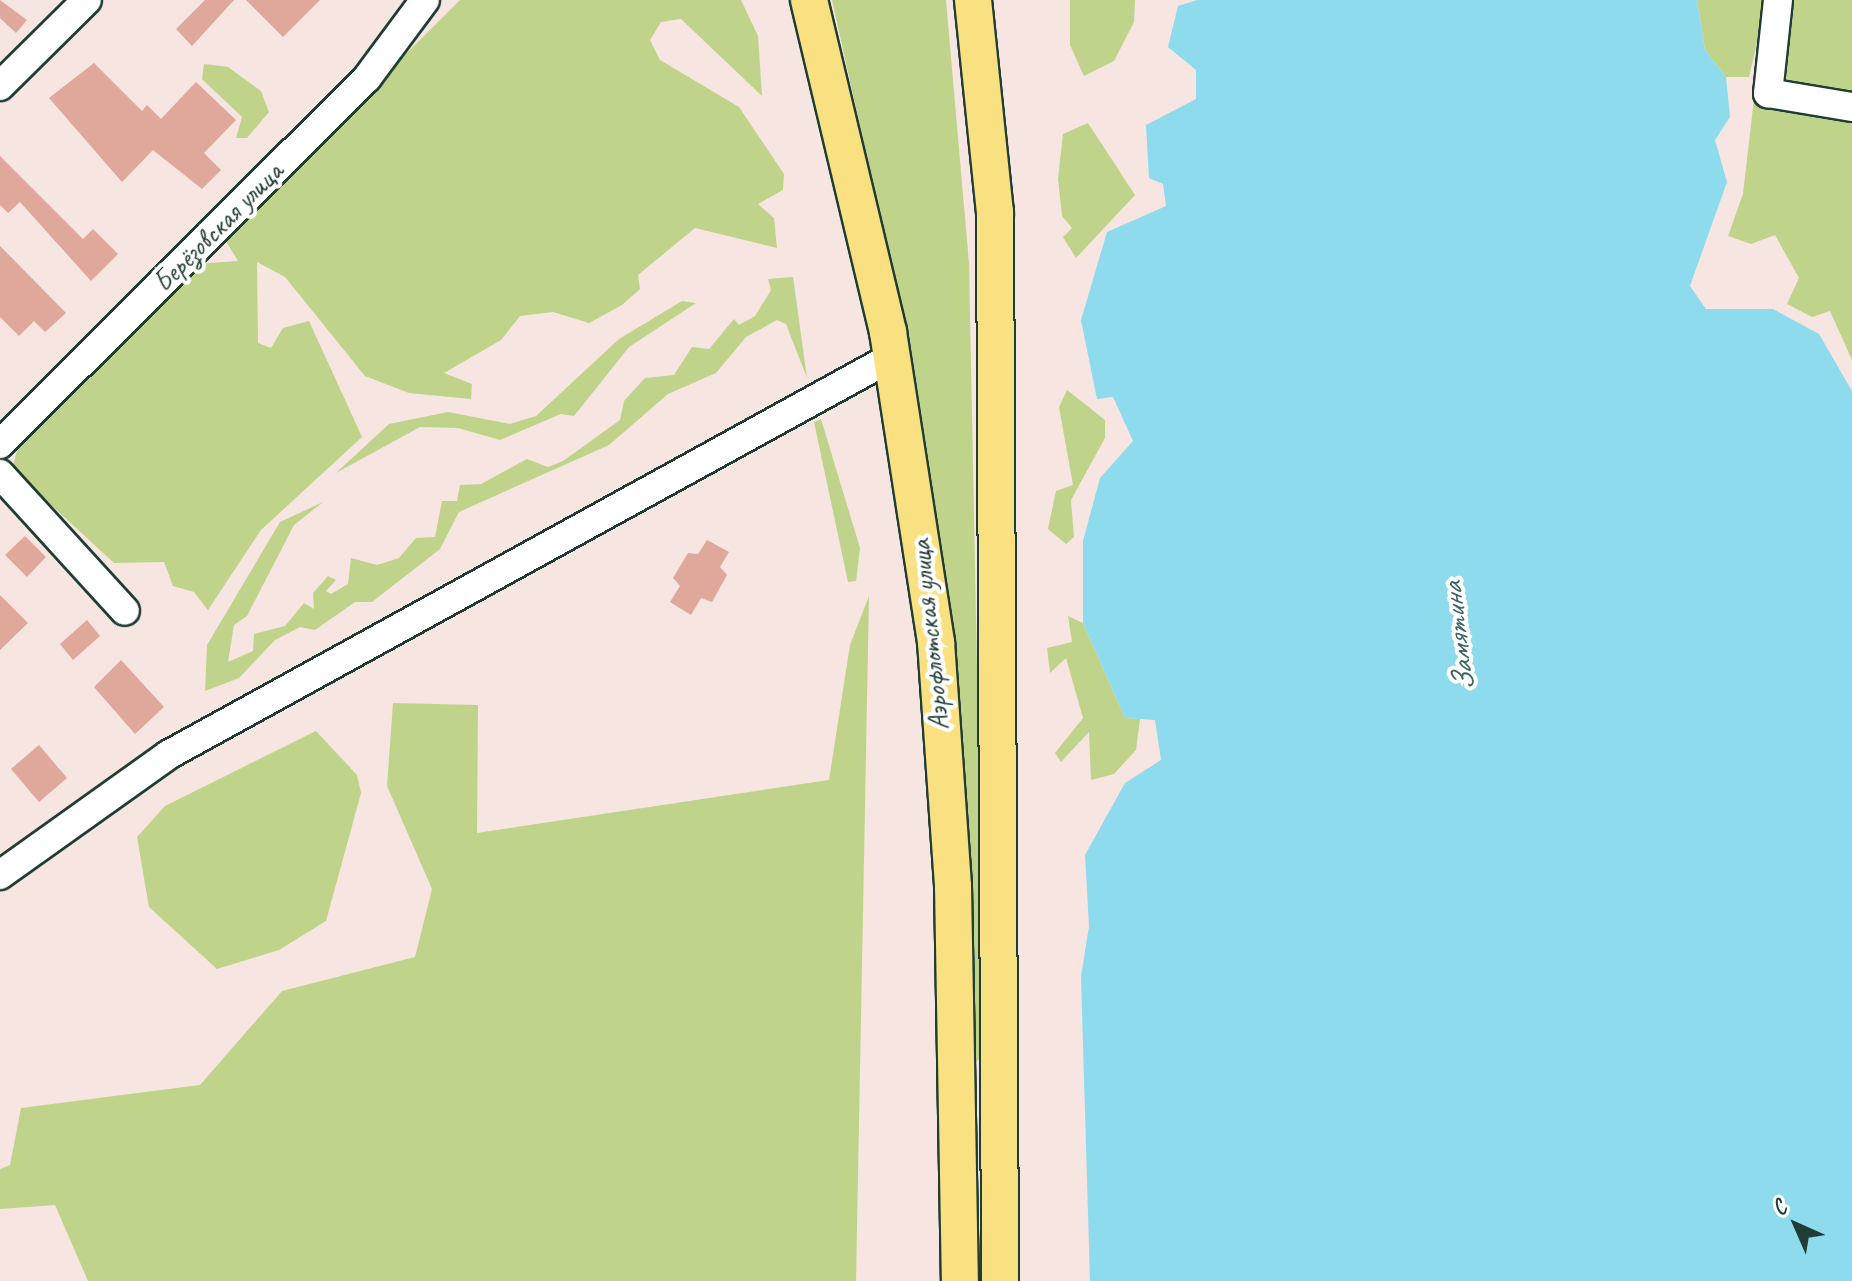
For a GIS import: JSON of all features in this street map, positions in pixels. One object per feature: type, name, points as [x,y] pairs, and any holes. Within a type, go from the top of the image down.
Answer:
[{"type":"main road","name":"Аэрофлотская улица","points":[[809,0],[892,357],[937,657],[953,886],[960,1281]]},
{"type":"main road","points":[[973,0],[996,227],[1000,1281]]},
{"type":"street","points":[[0,86],[87,0]]},
{"type":"street","name":"Берёзовская улица","points":[[0,444],[367,78],[425,0]]},
{"type":"street","points":[[1778,0],[1768,93],[1852,107]]},
{"type":"street","points":[[0,875],[168,755],[892,357]]},
{"type":"street","points":[[0,474],[125,611]]},
{"type":"green space","points":[[460,0],[741,0],[758,36],[762,96],[681,19],[661,22],[650,40],[660,60],[739,107],[784,174],[783,190],[758,204],[774,218],[777,248],[695,228],[638,275],[640,289],[622,305],[589,323],[553,312],[520,316],[501,340],[444,373],[472,384],[471,399],[409,393],[365,376],[285,277],[257,262],[258,343],[271,348],[283,328],[309,321],[362,437],[261,530],[208,610],[194,592],[173,586],[164,562],[114,563],[12,469],[21,436],[195,264],[238,261],[223,236]]},
{"type":"green space","points":[[832,0],[946,0],[969,263],[979,769],[980,1058],[973,1065],[945,596],[915,374]]},
{"type":"green space","points":[[1070,0],[1135,0],[1134,22],[1114,61],[1084,76],[1070,45]]},
{"type":"green space","points":[[1697,0],[1852,0],[1852,360],[1830,311],[1812,317],[1787,304],[1799,278],[1775,235],[1751,244],[1728,236],[1743,194],[1764,13],[1749,77],[1726,77],[1705,50]]},
{"type":"green space","points":[[204,64],[228,67],[261,91],[269,112],[247,138],[236,138],[242,117],[202,79]]},
{"type":"green space","points":[[1088,123],[1135,195],[1076,258],[1063,237],[1072,228],[1062,216],[1058,179],[1063,134]]},
{"type":"green space","points":[[793,277],[807,378],[786,324],[777,320],[746,337],[716,373],[668,394],[609,445],[459,512],[440,549],[372,602],[355,602],[315,630],[300,627],[275,640],[239,678],[205,691],[207,645],[280,522],[323,502],[294,525],[247,616],[234,625],[228,662],[253,651],[254,634],[285,626],[304,603],[314,609],[313,593],[328,576],[336,580],[326,591],[331,594],[348,584],[351,558],[377,565],[399,558],[416,538],[435,537],[442,501],[457,501],[460,485],[481,484],[527,459],[548,467],[563,461],[620,420],[624,401],[645,378],[674,375],[692,347],[709,349],[734,319],[739,325],[755,316],[771,290],[768,279]]},
{"type":"green space","points":[[682,301],[696,303],[629,347],[574,416],[561,414],[500,440],[458,428],[420,427],[336,473],[389,424],[448,412],[510,424],[536,416],[619,339]]},
{"type":"green space","points":[[1067,390],[1105,420],[1105,438],[1071,500],[1074,537],[1066,544],[1048,529],[1056,491],[1073,485],[1059,407]]},
{"type":"green space","points":[[821,419],[860,548],[856,581],[848,582],[814,422]]},
{"type":"green space","points":[[869,596],[856,1281],[88,1281],[55,1205],[0,1209],[0,1169],[10,1165],[21,1108],[200,1085],[282,991],[415,957],[432,889],[387,786],[393,703],[478,705],[477,833],[829,780],[850,645]]},
{"type":"green space","points":[[1068,616],[1083,623],[1125,718],[1140,719],[1136,750],[1114,774],[1091,780],[1089,732],[1061,762],[1055,753],[1083,718],[1066,658],[1050,673],[1047,648],[1072,642]]},
{"type":"green space","points":[[316,731],[357,775],[361,793],[326,921],[279,950],[217,969],[149,907],[137,837],[165,806]]},
{"type":"water","name":"Замятина","points":[[1197,0],[1697,0],[1705,50],[1726,77],[1730,117],[1715,140],[1727,182],[1690,286],[1706,309],[1773,309],[1819,334],[1852,391],[1852,1281],[1090,1281],[1081,977],[1089,926],[1085,855],[1125,783],[1161,760],[1155,720],[1125,718],[1083,623],[1083,541],[1100,478],[1133,441],[1113,397],[1097,399],[1081,320],[1107,232],[1166,206],[1163,184],[1149,178],[1146,125],[1196,99],[1196,70],[1168,47],[1178,6]]},
{"type":"building","points":[[0,0],[27,20],[16,33],[0,18]]},
{"type":"building","points":[[205,0],[234,0],[192,46],[176,29]]},
{"type":"building","points":[[246,0],[320,0],[283,37]]},
{"type":"building","points":[[94,63],[142,111],[147,105],[161,119],[196,82],[236,120],[204,153],[221,170],[202,189],[153,150],[122,182],[49,98]]},
{"type":"building","points":[[0,156],[83,239],[93,229],[118,254],[91,281],[20,202],[8,213],[0,205]]},
{"type":"building","points":[[0,246],[66,313],[45,332],[34,321],[19,336],[0,317]]},
{"type":"building","points":[[25,536],[46,557],[27,577],[5,555]]},
{"type":"building","points":[[707,540],[729,552],[720,567],[727,575],[712,602],[701,598],[691,615],[670,602],[680,586],[673,578],[688,553],[698,554]]},
{"type":"building","points":[[0,595],[28,623],[0,650]]},
{"type":"building","points":[[87,620],[100,636],[73,660],[60,644]]},
{"type":"building","points":[[121,660],[164,707],[135,734],[94,687]]},
{"type":"building","points":[[39,745],[67,778],[39,802],[11,769]]}]
